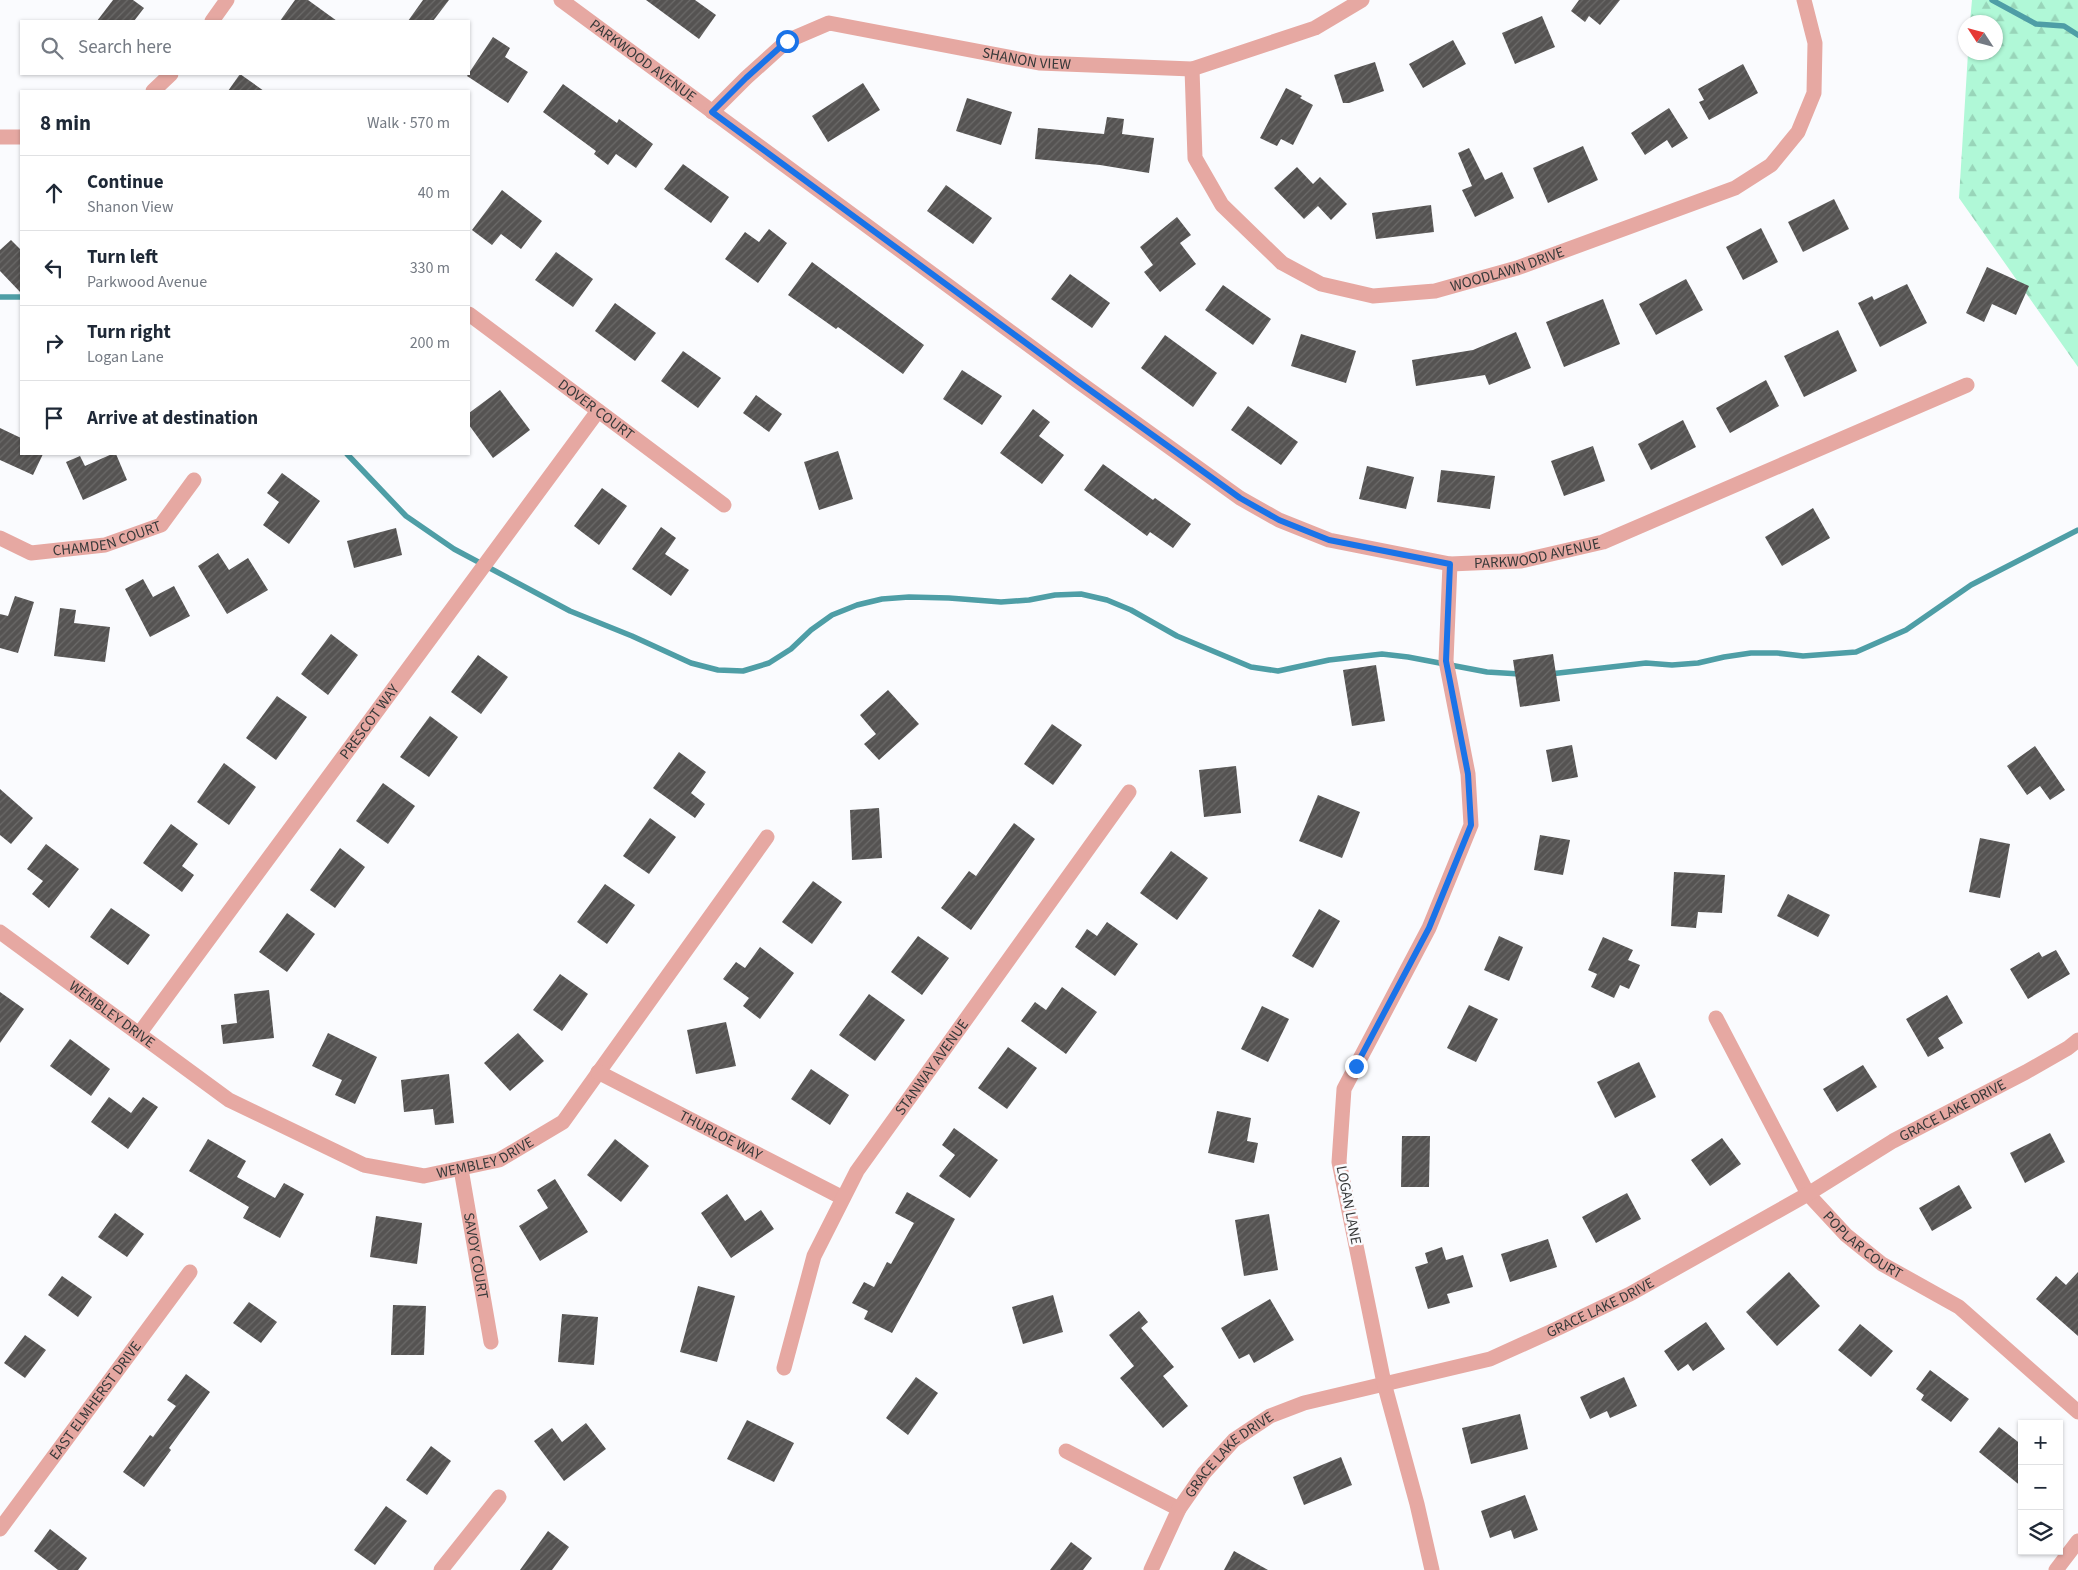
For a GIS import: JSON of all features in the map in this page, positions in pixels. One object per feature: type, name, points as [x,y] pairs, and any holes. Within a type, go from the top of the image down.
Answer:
[{"type":"street","points":[[213,20],[227,0]]},
{"type":"street","name":"PARKWOOD AVENUE","points":[[561,0],[1076,380],[1240,498],[1279,520],[1329,540],[1450,564],[1521,561],[1603,542],[1967,385]]},
{"type":"street","name":"SHANON VIEW","points":[[712,112],[787,41],[829,24],[1039,63],[1192,69],[1315,28],[1362,0]]},
{"type":"street","name":"WOODLAWN DRIVE","points":[[1192,69],[1194,158],[1222,205],[1282,263],[1321,284],[1373,296],[1435,290],[1517,268],[1735,188],[1771,166],[1798,132],[1814,93],[1815,43],[1804,0]]},
{"type":"street","points":[[153,90],[170,75]]},
{"type":"street","points":[[0,137],[20,137]]},
{"type":"street","name":"DOVER COURT","points":[[470,315],[724,505]]},
{"type":"street","name":"PRESCOT WAY","points":[[139,1034],[598,411]]},
{"type":"street","name":"CHAMDEN COURT","points":[[0,538],[31,553],[105,545],[161,525],[194,480]]},
{"type":"street","name":"LOGAN LANE","points":[[1432,1570],[1417,1504],[1384,1383],[1340,1162],[1344,1090],[1429,928],[1471,825],[1468,774],[1446,661],[1450,564]]},
{"type":"street","name":"STANWAY AVENUE","points":[[784,1368],[814,1256],[857,1171],[1129,792]]},
{"type":"street","name":"WEMBLEY DRIVE","points":[[0,932],[229,1100],[364,1165],[424,1176],[499,1160],[563,1122],[767,837]]},
{"type":"street","name":"POPLAR COURT","points":[[1716,1018],[1808,1194],[1846,1235],[1882,1264],[1959,1307],[2078,1412]]},
{"type":"street","name":"GRACE LAKE DRIVE","points":[[1151,1570],[1179,1509],[1204,1473],[1234,1440],[1270,1416],[1304,1403],[1490,1359],[1630,1294],[1808,1194],[1893,1141],[2026,1072],[2068,1048],[2078,1040]]},
{"type":"street","name":"THURLOE WAY","points":[[598,1072],[843,1198]]},
{"type":"street","name":"SAVOY COURT","points":[[461,1168],[491,1342]]},
{"type":"street","name":"EAST ELMHERST DRIVE","points":[[0,1529],[190,1272]]},
{"type":"street","points":[[1066,1451],[1179,1509]]},
{"type":"street","points":[[441,1570],[499,1496]]},
{"type":"street","points":[[2056,1570],[2078,1542]]},
{"type":"green space","points":[[1972,0],[2078,0],[2078,367],[1959,198],[1968,60],[2003,60],[2003,15],[1971,15]]},
{"type":"building","points":[[113,0],[133,0],[144,8],[135,20],[98,20]]},
{"type":"building","points":[[295,0],[308,0],[336,20],[281,20]]},
{"type":"building","points":[[423,0],[449,0],[434,20],[409,20]]},
{"type":"building","points":[[646,0],[695,0],[716,15],[699,39]]},
{"type":"building","points":[[1579,0],[1620,0],[1600,25],[1589,16],[1585,22],[1571,11]]},
{"type":"building","points":[[1542,16],[1555,47],[1515,64],[1502,33]]},
{"type":"building","points":[[493,37],[510,48],[505,57],[528,72],[508,103],[467,76],[470,75],[470,72]]},
{"type":"building","points":[[1453,40],[1466,64],[1423,88],[1409,64]]},
{"type":"building","points":[[1375,62],[1384,91],[1349,103],[1343,103],[1334,75]]},
{"type":"building","points":[[1743,64],[1758,93],[1709,120],[1699,102],[1704,100],[1698,89]]},
{"type":"building","points":[[239,75],[241,75],[263,90],[229,90]]},
{"type":"building","points":[[863,83],[880,110],[828,142],[812,116]]},
{"type":"building","points":[[563,84],[617,123],[619,119],[653,144],[636,168],[616,154],[608,165],[594,154],[596,151],[543,112]]},
{"type":"building","points":[[1286,88],[1302,96],[1300,98],[1313,105],[1293,145],[1281,139],[1277,146],[1260,138]]},
{"type":"building","points":[[967,98],[1012,112],[1001,145],[956,131]]},
{"type":"building","points":[[1669,108],[1688,138],[1672,148],[1667,140],[1645,155],[1631,133]]},
{"type":"building","points":[[1107,117],[1124,119],[1122,134],[1154,138],[1149,173],[1100,165],[1035,159],[1038,128],[1104,134]]},
{"type":"building","points":[[1583,146],[1598,180],[1548,203],[1533,168]]},
{"type":"building","points":[[1469,148],[1485,180],[1502,172],[1514,198],[1475,217],[1462,190],[1472,186],[1458,153]]},
{"type":"building","points":[[683,164],[729,197],[711,223],[664,189]]},
{"type":"building","points":[[1297,167],[1313,184],[1320,177],[1347,204],[1331,220],[1318,206],[1304,219],[1274,188]]},
{"type":"building","points":[[946,185],[992,218],[973,244],[927,211]]},
{"type":"building","points":[[502,190],[542,221],[521,249],[501,234],[492,245],[472,230]]},
{"type":"building","points":[[1834,199],[1849,229],[1803,252],[1788,222]]},
{"type":"building","points":[[1431,205],[1434,232],[1376,239],[1372,213]]},
{"type":"building","points":[[1177,217],[1191,235],[1180,243],[1196,264],[1160,292],[1144,272],[1153,265],[1140,247]]},
{"type":"building","points":[[1761,228],[1778,262],[1743,280],[1726,247]]},
{"type":"building","points":[[769,229],[787,243],[758,283],[725,259],[745,232],[759,242]]},
{"type":"building","points":[[11,240],[20,249],[20,292],[0,271],[0,250]]},
{"type":"building","points":[[556,252],[593,279],[573,307],[535,280]]},
{"type":"building","points":[[812,262],[924,345],[903,374],[838,327],[836,329],[788,295]]},
{"type":"building","points":[[1987,267],[2029,286],[2016,315],[1992,304],[1984,322],[1966,313]]},
{"type":"building","points":[[1070,274],[1110,303],[1092,328],[1051,299]]},
{"type":"building","points":[[1686,279],[1703,310],[1656,335],[1639,304]]},
{"type":"building","points":[[1907,284],[1927,323],[1880,347],[1858,303],[1872,296],[1874,300]]},
{"type":"building","points":[[1223,285],[1271,319],[1253,345],[1205,310]]},
{"type":"building","points":[[1603,299],[1620,344],[1564,367],[1546,322]]},
{"type":"building","points":[[615,303],[656,333],[635,361],[595,331]]},
{"type":"building","points":[[1838,330],[1857,371],[1804,397],[1784,356]]},
{"type":"building","points":[[1516,332],[1531,368],[1489,385],[1485,375],[1416,386],[1412,360],[1473,350]]},
{"type":"building","points":[[1301,334],[1356,351],[1346,383],[1291,366]]},
{"type":"building","points":[[1165,335],[1217,373],[1193,407],[1141,368]]},
{"type":"building","points":[[683,351],[721,378],[698,408],[661,381]]},
{"type":"building","points":[[962,370],[1002,396],[982,425],[943,399]]},
{"type":"building","points":[[1766,380],[1779,406],[1730,433],[1716,408]]},
{"type":"building","points":[[500,390],[530,430],[493,458],[470,426],[470,412]]},
{"type":"building","points":[[756,395],[782,414],[769,432],[743,413]]},
{"type":"building","points":[[1248,406],[1298,442],[1281,465],[1231,430]]},
{"type":"building","points":[[1033,409],[1050,422],[1039,436],[1064,455],[1042,484],[1000,453]]},
{"type":"building","points":[[1683,420],[1696,447],[1651,470],[1638,444]]},
{"type":"building","points":[[0,428],[20,438],[20,455],[43,455],[33,475],[0,460]]},
{"type":"building","points":[[1593,446],[1605,481],[1564,496],[1551,461]]},
{"type":"building","points":[[838,451],[853,499],[819,510],[804,462]]},
{"type":"building","points":[[110,455],[116,455],[127,480],[83,500],[66,462],[80,456],[85,466]]},
{"type":"building","points":[[1103,464],[1153,500],[1155,498],[1191,524],[1173,548],[1150,532],[1147,536],[1084,490]]},
{"type":"building","points":[[1367,466],[1414,477],[1406,509],[1359,499]]},
{"type":"building","points":[[1441,470],[1495,476],[1490,509],[1437,502]]},
{"type":"building","points":[[282,473],[320,501],[289,544],[263,525],[279,502],[267,493]]},
{"type":"building","points":[[602,488],[627,506],[599,545],[574,526]]},
{"type":"building","points":[[1813,508],[1830,538],[1782,566],[1765,537]]},
{"type":"building","points":[[661,527],[676,538],[665,554],[689,570],[671,596],[632,569]]},
{"type":"building","points":[[396,528],[402,555],[354,568],[347,541]]},
{"type":"building","points":[[218,553],[229,570],[248,558],[268,590],[227,614],[198,566]]},
{"type":"building","points":[[143,579],[153,597],[174,586],[190,616],[150,637],[125,589]]},
{"type":"building","points":[[15,596],[34,602],[18,653],[0,648],[0,614],[8,616]]},
{"type":"building","points":[[60,608],[76,610],[74,623],[110,627],[105,662],[54,656]]},
{"type":"building","points":[[331,634],[358,655],[328,695],[301,674]]},
{"type":"building","points":[[1553,654],[1560,701],[1520,707],[1513,660]]},
{"type":"building","points":[[478,655],[508,677],[481,714],[451,692]]},
{"type":"building","points":[[1376,665],[1385,721],[1352,726],[1343,670]]},
{"type":"building","points":[[888,690],[919,724],[879,760],[864,744],[876,734],[860,715]]},
{"type":"building","points":[[277,696],[307,717],[276,760],[246,738]]},
{"type":"building","points":[[430,716],[458,737],[429,777],[400,757]]},
{"type":"building","points":[[1052,724],[1082,745],[1053,785],[1024,764]]},
{"type":"building","points":[[1572,745],[1578,777],[1552,782],[1546,750]]},
{"type":"building","points":[[2035,746],[2065,790],[2050,800],[2040,786],[2027,795],[2007,766]]},
{"type":"building","points":[[679,752],[706,772],[691,793],[705,804],[695,818],[653,788]]},
{"type":"building","points":[[224,763],[256,787],[229,825],[197,802]]},
{"type":"building","points":[[1236,766],[1241,813],[1204,817],[1199,770]]},
{"type":"building","points":[[383,783],[415,806],[388,844],[356,821]]},
{"type":"building","points":[[0,789],[33,818],[11,844],[0,835]]},
{"type":"building","points":[[1318,795],[1360,812],[1342,858],[1299,841]]},
{"type":"building","points":[[879,808],[882,858],[852,860],[850,810]]},
{"type":"building","points":[[650,818],[676,837],[649,874],[623,856]]},
{"type":"building","points":[[1014,823],[1035,839],[971,930],[941,908],[969,871],[976,876]]},
{"type":"building","points":[[171,824],[198,844],[182,866],[194,875],[182,892],[143,863]]},
{"type":"building","points":[[1540,835],[1570,840],[1563,875],[1534,870]]},
{"type":"building","points":[[1980,838],[2010,844],[2000,898],[1969,892]]},
{"type":"building","points":[[46,844],[79,869],[49,908],[32,894],[43,881],[27,869]]},
{"type":"building","points":[[340,848],[365,867],[335,908],[310,890]]},
{"type":"building","points":[[1171,851],[1208,878],[1177,920],[1140,893]]},
{"type":"building","points":[[1674,872],[1725,875],[1722,913],[1698,912],[1696,928],[1671,926]]},
{"type":"building","points":[[813,881],[842,902],[812,944],[782,922]]},
{"type":"building","points":[[605,884],[635,905],[607,944],[577,922]]},
{"type":"building","points":[[1788,894],[1830,915],[1818,937],[1777,916]]},
{"type":"building","points":[[111,908],[150,935],[128,965],[90,937]]},
{"type":"building","points":[[1319,909],[1340,921],[1313,968],[1292,956]]},
{"type":"building","points":[[287,913],[315,934],[287,972],[259,952]]},
{"type":"building","points":[[1107,922],[1138,944],[1115,976],[1075,947],[1087,929],[1097,936]]},
{"type":"building","points":[[918,936],[949,958],[922,995],[891,972]]},
{"type":"building","points":[[1499,936],[1523,947],[1509,981],[1484,970]]},
{"type":"building","points":[[1603,937],[1633,950],[1628,960],[1640,965],[1629,989],[1620,985],[1614,998],[1591,987],[1597,974],[1588,970]]},
{"type":"building","points":[[760,947],[794,973],[760,1019],[743,1006],[749,998],[723,979],[736,962],[745,968]]},
{"type":"building","points":[[2056,950],[2070,974],[2028,999],[2010,969],[2039,952],[2042,957]]},
{"type":"building","points":[[560,974],[588,994],[562,1031],[533,1010]]},
{"type":"building","points":[[1062,987],[1097,1012],[1066,1054],[1021,1021],[1035,1002],[1046,1010]]},
{"type":"building","points":[[269,990],[274,1038],[223,1044],[221,1025],[237,1023],[234,994]]},
{"type":"building","points":[[0,992],[24,1009],[0,1043]]},
{"type":"building","points":[[869,994],[905,1020],[875,1061],[839,1035]]},
{"type":"building","points":[[1947,995],[1963,1023],[1938,1038],[1944,1048],[1928,1057],[1906,1019]]},
{"type":"building","points":[[1469,1005],[1498,1019],[1476,1062],[1447,1048]]},
{"type":"building","points":[[1262,1006],[1289,1019],[1268,1062],[1241,1049]]},
{"type":"building","points":[[726,1022],[736,1066],[696,1074],[687,1030]]},
{"type":"building","points":[[328,1033],[377,1057],[355,1104],[335,1095],[342,1080],[312,1066]]},
{"type":"building","points":[[518,1033],[544,1061],[510,1091],[484,1063]]},
{"type":"building","points":[[70,1039],[110,1069],[91,1096],[50,1066]]},
{"type":"building","points":[[1008,1047],[1037,1068],[1007,1109],[978,1088]]},
{"type":"building","points":[[1639,1062],[1656,1097],[1615,1118],[1597,1082]]},
{"type":"building","points":[[1863,1065],[1877,1087],[1837,1112],[1823,1089]]},
{"type":"building","points":[[811,1069],[849,1095],[830,1125],[791,1099]]},
{"type":"building","points":[[449,1074],[454,1123],[435,1125],[433,1109],[404,1112],[401,1080]]},
{"type":"building","points":[[109,1097],[131,1113],[143,1097],[158,1107],[128,1149],[91,1122]]},
{"type":"building","points":[[1217,1111],[1251,1118],[1247,1141],[1258,1143],[1254,1163],[1208,1153]]},
{"type":"building","points":[[954,1128],[998,1160],[970,1198],[939,1176],[955,1155],[942,1145]]},
{"type":"building","points":[[2050,1133],[2065,1162],[2025,1183],[2010,1153]]},
{"type":"building","points":[[1402,1136],[1430,1136],[1429,1187],[1401,1187]]},
{"type":"building","points":[[1722,1138],[1741,1164],[1710,1186],[1691,1160]]},
{"type":"building","points":[[208,1139],[246,1161],[237,1177],[275,1198],[284,1183],[304,1194],[280,1238],[243,1218],[249,1207],[189,1171]]},
{"type":"building","points":[[615,1139],[649,1166],[621,1202],[587,1175]]},
{"type":"building","points":[[555,1179],[588,1232],[540,1261],[519,1226],[548,1208],[537,1190]]},
{"type":"building","points":[[1959,1185],[1972,1208],[1932,1231],[1919,1208]]},
{"type":"building","points":[[907,1192],[955,1219],[892,1333],[864,1319],[868,1311],[852,1303],[864,1282],[874,1287],[887,1262],[891,1264],[914,1223],[895,1213]]},
{"type":"building","points":[[1627,1193],[1641,1219],[1596,1243],[1582,1217]]},
{"type":"building","points":[[727,1194],[745,1221],[761,1210],[774,1229],[731,1258],[701,1213]]},
{"type":"building","points":[[115,1213],[144,1234],[127,1257],[98,1237]]},
{"type":"building","points":[[1269,1214],[1278,1270],[1244,1276],[1235,1220]]},
{"type":"building","points":[[376,1216],[422,1223],[417,1264],[370,1257]]},
{"type":"building","points":[[1548,1239],[1557,1267],[1510,1282],[1501,1254]]},
{"type":"building","points":[[1442,1247],[1446,1260],[1463,1255],[1473,1287],[1447,1294],[1450,1303],[1428,1309],[1415,1267],[1428,1263],[1425,1253]]},
{"type":"building","points":[[1789,1272],[1820,1306],[1777,1346],[1746,1312]]},
{"type":"building","points":[[2078,1272],[2078,1336],[2036,1299],[2056,1276],[2066,1285]]},
{"type":"building","points":[[62,1276],[92,1297],[78,1317],[48,1295]]},
{"type":"building","points":[[698,1286],[735,1296],[717,1362],[680,1352]]},
{"type":"building","points":[[1053,1295],[1063,1332],[1023,1344],[1012,1307]]},
{"type":"building","points":[[1270,1299],[1294,1340],[1254,1363],[1249,1354],[1239,1359],[1221,1328]]},
{"type":"building","points":[[249,1302],[277,1322],[261,1343],[233,1323]]},
{"type":"building","points":[[393,1305],[426,1306],[424,1355],[391,1355]]},
{"type":"building","points":[[1139,1311],[1148,1322],[1141,1328],[1174,1367],[1163,1376],[1188,1406],[1163,1428],[1120,1378],[1134,1366],[1109,1335]]},
{"type":"building","points":[[562,1314],[598,1317],[594,1365],[558,1362]]},
{"type":"building","points":[[1706,1322],[1725,1349],[1693,1371],[1688,1364],[1678,1371],[1664,1351]]},
{"type":"building","points":[[1860,1324],[1893,1351],[1871,1377],[1838,1350]]},
{"type":"building","points":[[25,1335],[46,1350],[25,1378],[4,1363]]},
{"type":"building","points":[[1930,1370],[1969,1399],[1951,1422],[1921,1400],[1924,1395],[1916,1389]]},
{"type":"building","points":[[186,1374],[210,1392],[169,1448],[171,1450],[144,1487],[123,1472],[150,1435],[153,1437],[176,1406],[167,1400]]},
{"type":"building","points":[[916,1377],[938,1393],[908,1435],[886,1418]]},
{"type":"building","points":[[1624,1377],[1637,1406],[1610,1418],[1607,1411],[1590,1419],[1580,1397]]},
{"type":"building","points":[[1520,1414],[1528,1449],[1471,1464],[1462,1428]]},
{"type":"building","points":[[747,1420],[794,1443],[774,1482],[727,1459]]},
{"type":"building","points":[[586,1423],[606,1449],[564,1481],[534,1441],[552,1428],[562,1442]]},
{"type":"building","points":[[1999,1427],[2018,1442],[2018,1484],[1979,1452]]},
{"type":"building","points":[[431,1446],[451,1461],[427,1495],[406,1480]]},
{"type":"building","points":[[1341,1457],[1352,1485],[1304,1505],[1293,1477]]},
{"type":"building","points":[[1525,1495],[1538,1530],[1514,1539],[1511,1530],[1490,1538],[1481,1511]]},
{"type":"building","points":[[386,1506],[407,1521],[375,1565],[354,1550]]},
{"type":"building","points":[[50,1529],[87,1558],[78,1570],[58,1570],[34,1551]]},
{"type":"building","points":[[548,1531],[569,1547],[552,1570],[520,1570]]},
{"type":"building","points":[[1071,1542],[1092,1558],[1083,1570],[1050,1570]]},
{"type":"building","points":[[1234,1551],[1268,1570],[1224,1570]]},
{"type":"waterway","points":[[1992,0],[2036,24],[2064,26],[2078,35]]},
{"type":"waterway","points":[[0,297],[20,297]]},
{"type":"waterway","points":[[348,455],[406,516],[454,549],[570,611],[632,636],[691,663],[718,670],[743,671],[769,663],[791,649],[811,630],[832,615],[857,605],[882,599],[909,597],[949,598],[1001,602],[1029,600],[1055,595],[1081,594],[1107,600],[1131,610],[1177,636],[1251,667],[1278,671],[1329,660],[1382,654],[1487,672],[1520,674]]},
{"type":"waterway","points":[[1550,674],[1646,663],[1672,665],[1698,663],[1751,653],[1803,656],[1856,652],[1906,630],[1971,585],[2078,530]]},
{"type":"route","points":[[787,41],[712,112],[1076,380],[1240,498],[1279,520],[1329,540],[1450,564],[1446,661],[1468,774],[1471,825],[1429,928],[1356,1066]]}]
